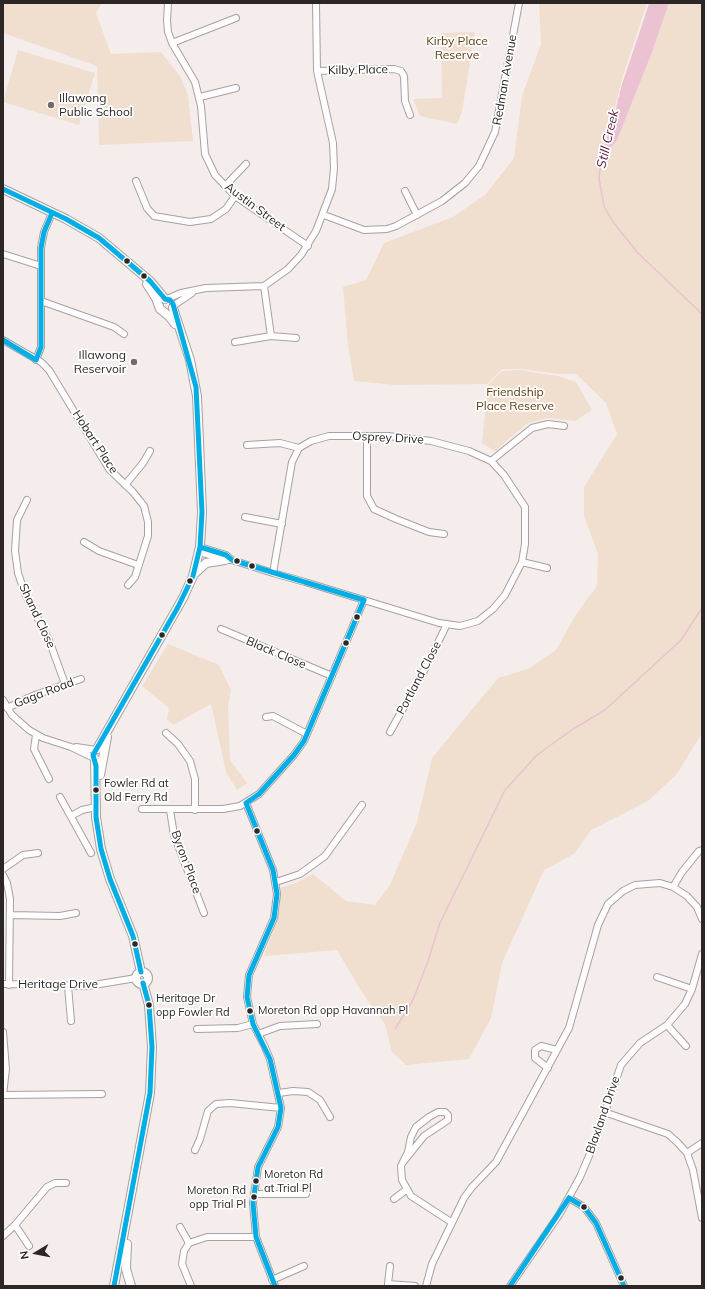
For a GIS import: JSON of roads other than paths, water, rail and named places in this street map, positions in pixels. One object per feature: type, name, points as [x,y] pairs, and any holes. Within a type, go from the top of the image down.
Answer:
[{"type":"street","name":"Austin Street","points":[[168,3],[167,21],[172,43],[188,69],[200,96],[205,154],[215,175],[235,196],[308,246]]},
{"type":"street","points":[[161,309],[161,300],[181,293],[206,288],[264,286],[288,269],[308,246],[324,215],[332,189],[334,168],[333,143],[317,71],[316,3]]},
{"type":"street","name":"Redman Avenue","points":[[324,215],[364,230],[378,231],[396,226],[442,201],[465,182],[479,166],[488,150],[495,132],[500,112],[519,3]]},
{"type":"street","points":[[172,43],[236,18]]},
{"type":"street","name":"Kilby Place","points":[[317,71],[394,69],[401,71],[404,76],[405,101],[410,115]]},
{"type":"street","points":[[200,96],[236,88]]},
{"type":"street","points":[[225,186],[246,164]]},
{"type":"street","points":[[136,181],[147,208],[154,216],[190,222],[211,219],[226,209],[235,196]]},
{"type":"street","points":[[3,188],[78,225],[99,238],[150,281],[166,299],[171,301],[192,370],[198,404],[202,512],[200,550],[193,576],[174,615],[95,754],[96,807],[99,840],[104,860],[133,936],[138,982],[143,983],[149,1005],[151,1024],[151,1077],[149,1103],[114,1286]]},
{"type":"street","points":[[405,191],[417,215]]},
{"type":"street","points":[[36,360],[41,348],[42,238],[52,213]]},
{"type":"street","points":[[4,254],[41,266]]},
{"type":"street","points":[[144,277],[161,309],[171,317],[178,328]]},
{"type":"street","points":[[264,286],[270,336]]},
{"type":"street","points":[[161,309],[169,312],[173,307],[195,291]]},
{"type":"street","points":[[41,301],[114,327],[124,334]]},
{"type":"street","points":[[235,342],[270,336],[296,338]]},
{"type":"street","name":"Hobart Place","points":[[3,340],[44,365],[53,376],[109,469],[140,501],[147,517],[148,536],[135,577],[128,585]]},
{"type":"street","points":[[491,461],[532,428],[548,424],[564,426]]},
{"type":"street","name":"Osprey Drive","points":[[200,550],[228,560],[364,600],[447,624],[460,626],[478,621],[493,610],[505,596],[522,562],[525,544],[525,507],[504,475],[491,461],[469,451],[430,441],[388,436],[329,436],[311,440],[299,448]]},
{"type":"street","points":[[367,436],[367,496],[374,509],[396,520],[429,532],[444,534]]},
{"type":"street","points":[[247,445],[280,443],[299,448],[292,462],[273,573]]},
{"type":"street","points":[[125,485],[143,463],[150,451]]},
{"type":"street","name":"Shand Close","points":[[27,500],[17,520],[15,551],[18,573],[25,594],[50,640],[65,684]]},
{"type":"street","points":[[245,517],[282,524]]},
{"type":"street","points":[[84,542],[99,551],[138,565]]},
{"type":"street","points":[[193,576],[206,563],[228,560]]},
{"type":"street","points":[[522,562],[547,568]]},
{"type":"street","points":[[142,809],[223,810],[246,803],[258,794],[294,755],[308,734],[364,600]]},
{"type":"street","name":"Portland Close","points":[[390,732],[426,667],[447,624]]},
{"type":"street","name":"Black Close","points":[[220,629],[332,676]]},
{"type":"street","name":"Gaga Road","points":[[7,708],[81,679]]},
{"type":"street","points":[[3,700],[7,708],[17,720],[36,735],[95,754],[100,761],[104,757]]},
{"type":"street","points":[[266,717],[273,716],[308,734]]},
{"type":"street","points":[[96,789],[104,757],[105,743],[110,727]]},
{"type":"street","points":[[166,733],[182,750],[192,768],[195,779],[195,810]]},
{"type":"street","points":[[36,735],[34,749],[49,779]]},
{"type":"street","points":[[60,797],[91,853]]},
{"type":"street","points":[[246,803],[271,864],[276,882],[277,903],[274,918],[251,970],[247,988],[248,1006],[253,1024],[267,1051],[279,1093],[281,1108],[278,1127],[258,1167],[254,1194],[256,1236],[274,1283],[304,1266]]},
{"type":"street","points":[[276,882],[300,874],[325,856],[362,805]]},
{"type":"street","points":[[71,816],[82,810],[96,807]]},
{"type":"street","name":"Byron Place","points":[[170,810],[174,836],[204,913]]},
{"type":"street","points":[[673,887],[682,872],[699,851],[702,850]]},
{"type":"street","points":[[3,869],[23,855],[38,852]]},
{"type":"street","points":[[3,875],[7,883],[10,906],[6,984]]},
{"type":"street","points":[[426,1286],[432,1264],[451,1222],[472,1187],[496,1162],[569,1028],[598,925],[608,904],[623,891],[635,885],[660,883],[673,887],[687,896],[696,906],[702,919]]},
{"type":"street","points":[[3,906],[10,906]]},
{"type":"street","points":[[10,915],[60,916],[76,913]]},
{"type":"street","name":"Blaxland Drive","points":[[510,1286],[569,1198],[587,1161],[620,1065],[640,1042],[667,1025],[685,1004],[692,989],[702,954]]},
{"type":"street","name":"Heritage Drive","points":[[6,984],[68,986],[96,985],[138,975]]},
{"type":"street","points":[[657,977],[692,989]]},
{"type":"street","points":[[68,986],[71,1021]]},
{"type":"street","points":[[197,1029],[238,1028],[253,1024]]},
{"type":"street","points":[[258,1034],[280,1026],[317,1024]]},
{"type":"street","points":[[667,1025],[686,1046]]},
{"type":"street","points":[[3,1032],[6,1058],[3,1095],[102,1094]]},
{"type":"street","points":[[548,1068],[535,1058],[535,1050],[541,1046],[557,1050]]},
{"type":"street","points":[[279,1093],[300,1090],[312,1094],[320,1100],[330,1117]]},
{"type":"street","points":[[195,1150],[208,1111],[216,1104],[224,1103],[281,1108]]},
{"type":"street","points":[[404,1161],[411,1136],[416,1128],[429,1117],[438,1112],[445,1112],[448,1115],[448,1120],[424,1136],[401,1166],[402,1180],[410,1196],[451,1222]]},
{"type":"street","points":[[604,1112],[668,1134],[688,1153],[693,1170],[702,1218]]},
{"type":"street","points":[[688,1153],[702,1143]]},
{"type":"street","points":[[3,1236],[15,1225],[47,1187],[55,1183],[66,1183]]},
{"type":"street","points":[[394,1199],[406,1190]]},
{"type":"street","points":[[254,1194],[306,1194]]},
{"type":"street","points":[[569,1198],[584,1207],[596,1223],[624,1286]]},
{"type":"street","points":[[128,1217],[126,1269],[131,1286]]},
{"type":"street","points":[[15,1225],[30,1246]]},
{"type":"street","points":[[180,1227],[189,1243]]},
{"type":"street","points":[[191,1286],[182,1264],[184,1251],[189,1243],[207,1237],[256,1236]]},
{"type":"street","points":[[390,1266],[388,1285],[415,1286]]},
{"type":"water","points":[[650,3],[669,3],[651,55],[617,140],[601,160],[615,116],[622,84]]},
{"type":"waterway","name":"Still Creek","points":[[620,94],[650,3]]},
{"type":"waterway","name":"Still Creek","points":[[617,108],[619,98]]},
{"type":"waterway","name":"Still Creek","points":[[616,111],[601,160],[599,179],[604,206],[613,222],[638,253],[702,314]]},
{"type":"waterway","points":[[395,1029],[413,1000],[428,961],[440,923],[505,790],[537,755],[573,729],[605,710],[681,640],[702,608]]},
{"type":"place","name":"Illawong Public School","points":[[51,105]]},
{"type":"place","name":"Illawong Reservoir","points":[[134,362]]},
{"type":"place","name":"Fowler Rd at Old Ferry Rd","points":[[96,790]]},
{"type":"place","name":"Heritage Dr opp Fowler Rd","points":[[149,1005]]},
{"type":"place","name":"Moreton Rd opp Havannah Pl","points":[[250,1011]]},
{"type":"place","name":"Moreton Rd at Trial Pl","points":[[256,1181]]},
{"type":"place","name":"Moreton Rd opp Trial Pl","points":[[254,1197]]},
{"type":"park label","name":"Kirby Place Reserve","points":[[457,48]]},
{"type":"park label","name":"Friendship Place Reserve","points":[[515,399]]}]
